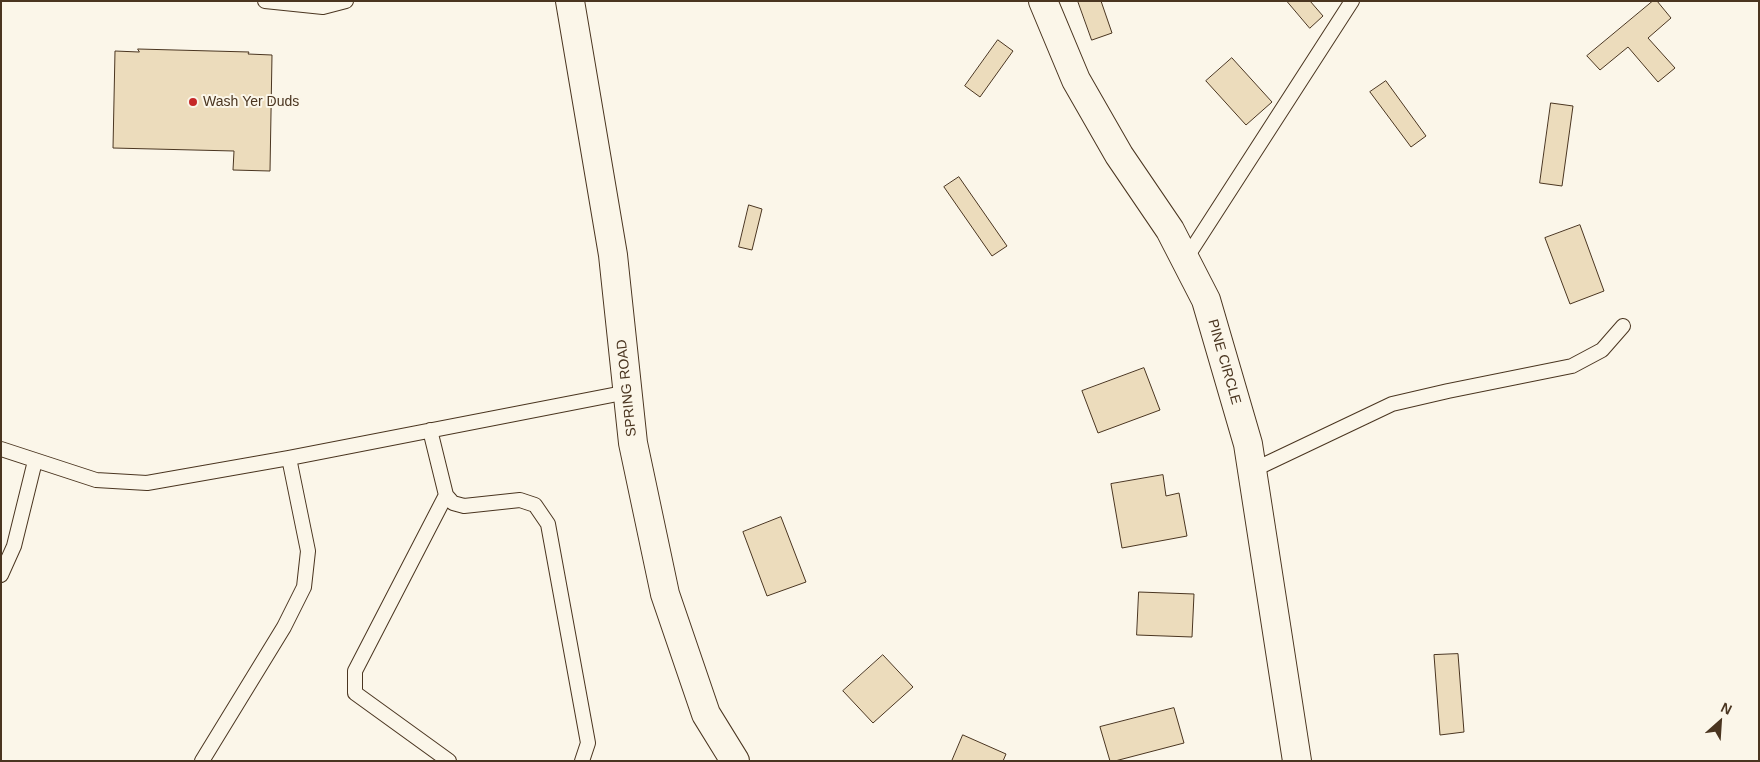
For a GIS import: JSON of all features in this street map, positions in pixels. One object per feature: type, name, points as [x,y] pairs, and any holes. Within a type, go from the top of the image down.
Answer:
[{"type":"street","name":"SPRING ROAD","points":[[570,1],[613,255],[633,443],[665,594],[706,714],[735,761]]},
{"type":"street","name":"PINE CIRCLE","points":[[1043,1],[1076,80],[1119,155],[1170,230],[1206,300],[1248,444],[1297,761]]},
{"type":"lane","points":[[265,1],[323,7],[346,1]]},
{"type":"lane","points":[[1185,260],[1352,1]]},
{"type":"lane","points":[[1252,471],[1392,404],[1572,366],[1602,350],[1623,326]]},
{"type":"lane","points":[[1,450],[96,480],[147,483],[289,458],[628,392]]},
{"type":"lane","points":[[430,430],[446,495],[453,503],[464,506],[520,500],[535,505],[548,524],[588,743],[582,761]]},
{"type":"lane","points":[[202,761],[284,627],[304,587],[308,551],[289,458]]},
{"type":"lane","points":[[1,575],[14,546],[36,460]]},
{"type":"lane","points":[[446,495],[355,671],[354,694],[449,761]]},
{"type":"building","points":[[1078,1],[1101,1],[1112,33],[1092,40]]},
{"type":"building","points":[[1287,1],[1310,1],[1323,16],[1310,28]]},
{"type":"building","points":[[1653,1],[1657,1],[1671,18],[1648,38],[1675,68],[1658,82],[1628,47],[1600,70],[1587,56]]},
{"type":"building","points":[[998,40],[1013,51],[980,97],[965,86]]},
{"type":"building","name":"Wash Yer Duds","points":[[138,49],[249,52],[248,54],[272,55],[270,171],[233,170],[234,151],[113,148],[115,51],[139,52]]},
{"type":"building","points":[[1232,58],[1272,102],[1246,125],[1206,81]]},
{"type":"building","points":[[1386,81],[1426,136],[1411,147],[1370,92]]},
{"type":"building","points":[[1551,103],[1573,106],[1562,186],[1540,183]]},
{"type":"building","points":[[959,177],[1007,246],[992,256],[944,187]]},
{"type":"building","points":[[749,205],[762,209],[752,250],[739,247]]},
{"type":"building","points":[[1580,225],[1604,291],[1570,304],[1545,238]]},
{"type":"building","points":[[1144,368],[1160,410],[1098,433],[1082,391]]},
{"type":"building","points":[[1163,475],[1166,496],[1179,493],[1187,536],[1122,548],[1111,484]]},
{"type":"building","points":[[781,517],[806,582],[767,596],[743,532]]},
{"type":"building","points":[[1139,592],[1194,594],[1192,637],[1137,635]]},
{"type":"building","points":[[1458,654],[1464,732],[1440,735],[1434,655]]},
{"type":"building","points":[[883,655],[913,687],[873,723],[843,691]]},
{"type":"building","points":[[1174,708],[1184,743],[1110,761],[1100,727]]},
{"type":"building","points":[[963,735],[1006,754],[1003,761],[952,761]]},
{"type":"place","name":"Wash Yer Duds","points":[[193,102]]}]
